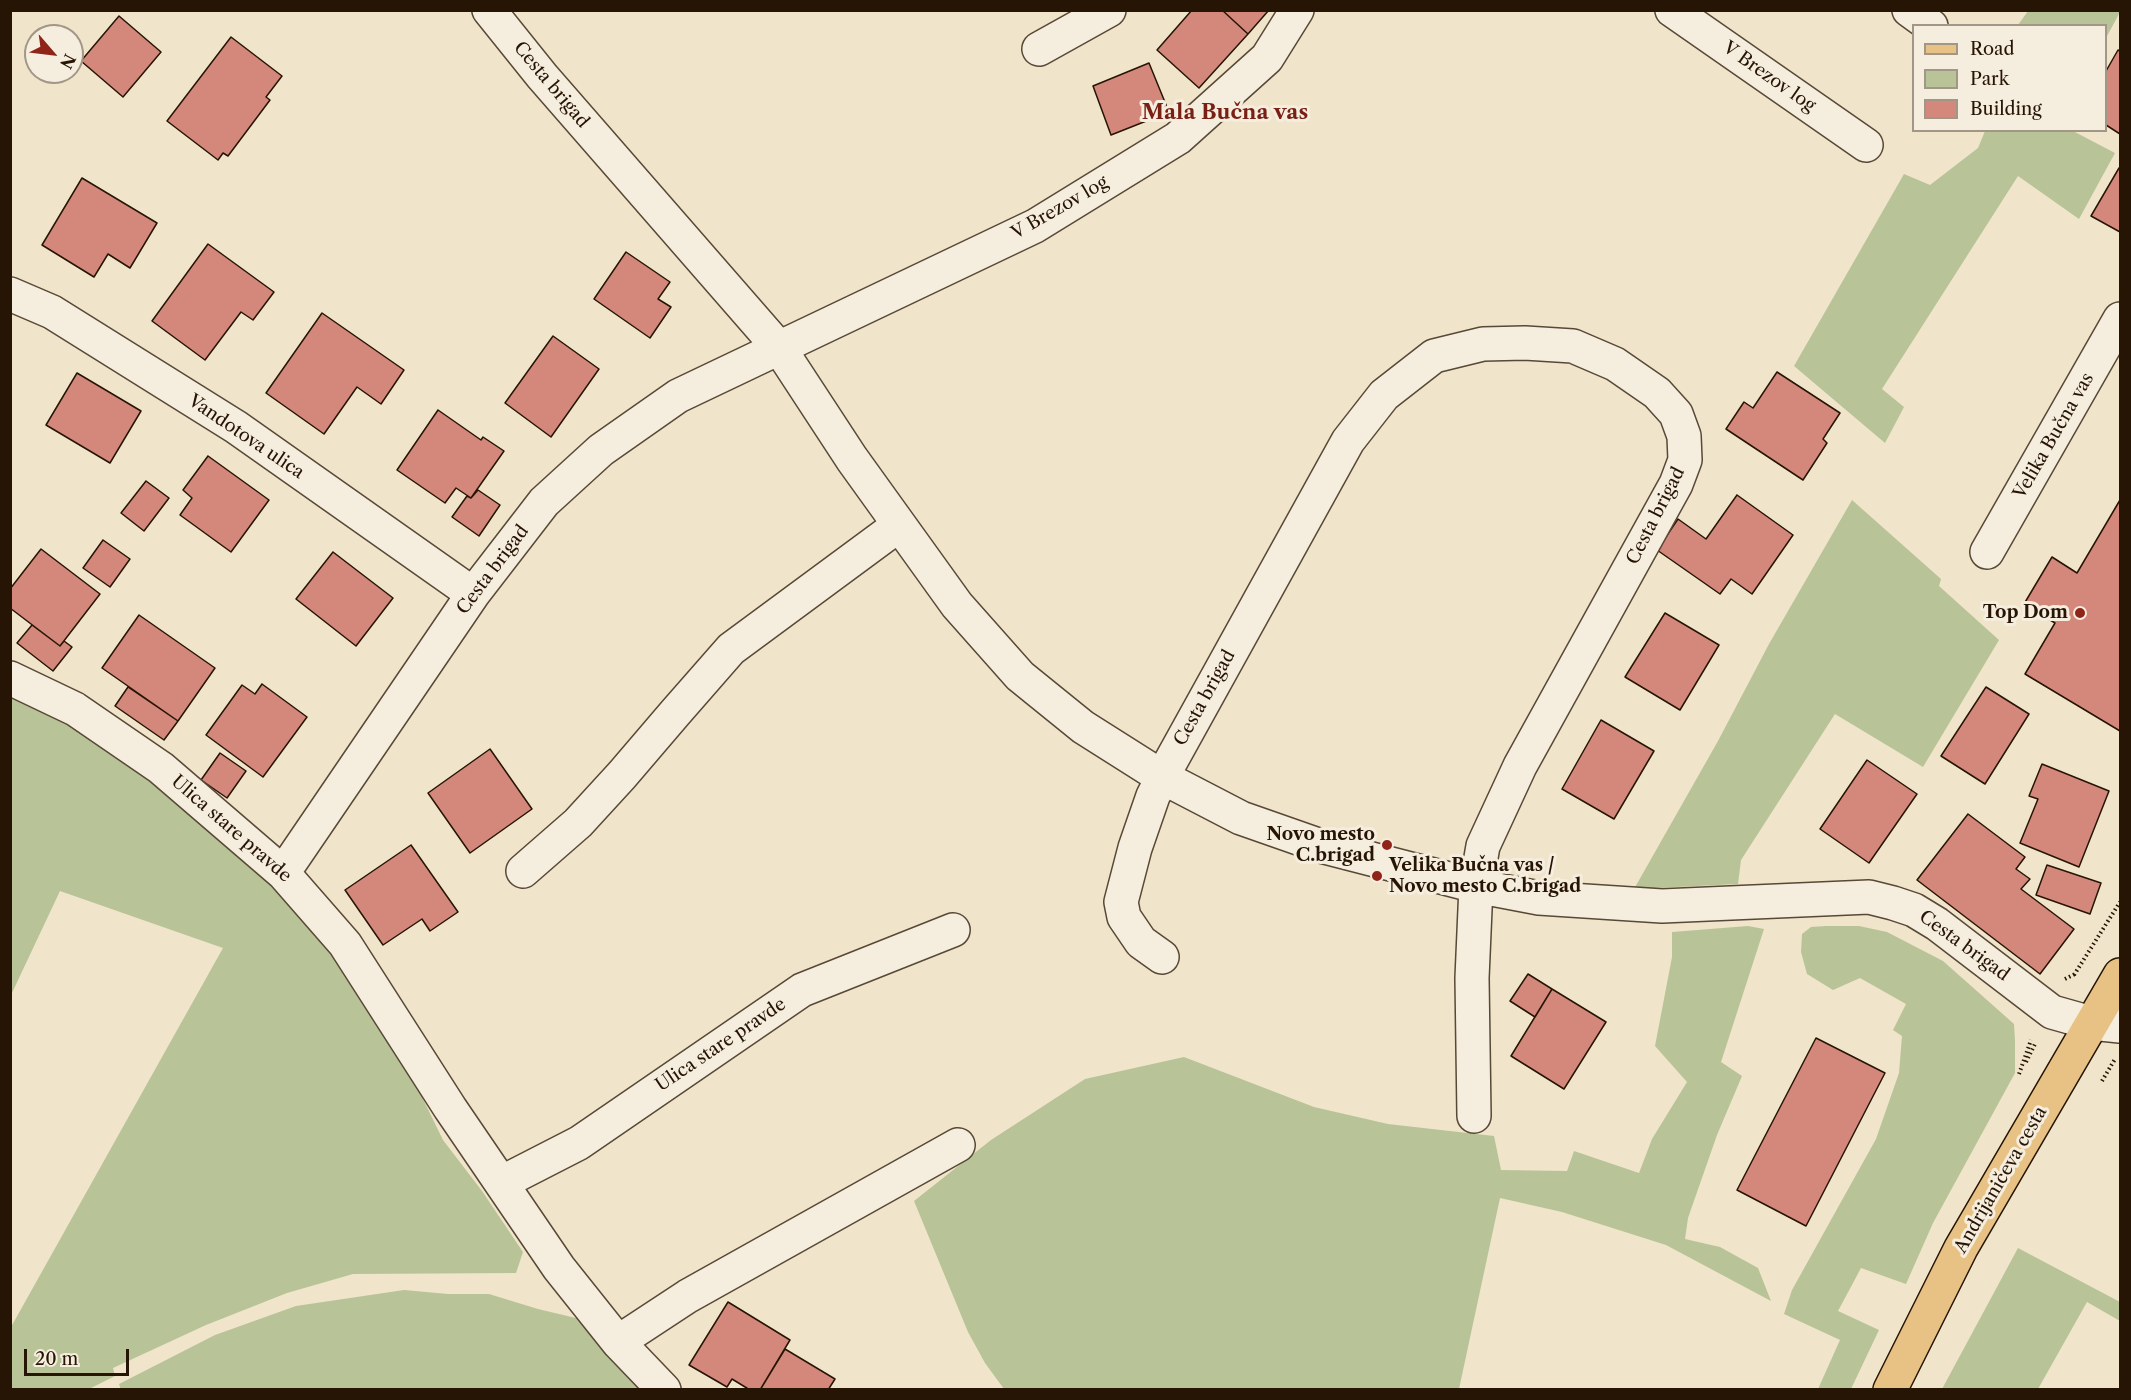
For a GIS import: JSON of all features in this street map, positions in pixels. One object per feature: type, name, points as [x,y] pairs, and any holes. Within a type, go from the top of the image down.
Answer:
[{"type":"main road","name":"Andrijaničeva cesta","points":[[1890,1389],[1961,1248],[2106,1025],[2121,975]]},
{"type":"street","name":"Cesta brigad","points":[[489,10],[542,76],[780,349],[852,459],[957,605],[1020,676],[1083,727],[1162,777],[1241,818],[1321,846],[1476,886],[1539,898],[1662,906],[1869,897],[1904,906],[1937,924],[2052,1012],[2106,1025]]},
{"type":"street","points":[[1039,49],[1109,10]]},
{"type":"street","name":"V Brezov log","points":[[780,349],[1035,226],[1178,138],[1267,58],[1297,10]]},
{"type":"street","name":"V Brezov log","points":[[1672,10],[1866,145]]},
{"type":"street","points":[[1909,10],[1928,24]]},
{"type":"street","name":"Vandotova ulica","points":[[10,294],[52,312],[236,427],[473,594]]},
{"type":"street","name":"Velika Bučna vas","points":[[1987,552],[2121,319]]},
{"type":"street","name":"Cesta brigad","points":[[1162,957],[1141,942],[1124,917],[1121,902],[1135,849],[1162,777],[1348,441],[1384,395],[1434,357],[1444,354],[1483,344],[1525,343],[1573,346],[1615,364],[1657,393],[1676,414],[1684,436],[1685,460],[1676,484],[1520,766],[1483,846],[1476,886],[1472,978],[1474,1116]]},
{"type":"street","name":"Cesta brigad","points":[[283,873],[473,594],[544,502],[601,450],[678,396],[780,349]]},
{"type":"street","points":[[523,871],[586,815],[731,649],[899,525]]},
{"type":"street","name":"Ulica stare pravde","points":[[10,678],[75,709],[161,768],[283,873],[345,944],[450,1108],[559,1268],[618,1342],[664,1389]]},
{"type":"street","name":"Ulica stare pravde","points":[[501,1183],[579,1143],[802,990],[953,930]]},
{"type":"street","points":[[618,1342],[688,1296],[958,1145]]},
{"type":"path","points":[[2075,974],[2121,902]]},
{"type":"path","points":[[2019,1074],[2034,1032]]},
{"type":"path","points":[[2097,1089],[2121,1049]]},
{"type":"green space","points":[[2120,10],[2107,36],[2107,24],[2019,24],[2028,11]]},
{"type":"green space","points":[[1985,132],[2075,132],[2115,153],[2079,219],[2018,176],[1882,389],[1904,407],[1885,443],[1794,366],[1904,174],[1930,185],[1978,148]]},
{"type":"green space","points":[[1852,500],[1941,579],[1939,586],[1999,640],[1923,767],[1835,714],[1741,860],[1738,884],[1634,889],[1718,741],[1769,644]]},
{"type":"green space","points":[[11,688],[79,723],[231,848],[309,924],[361,996],[420,1093],[443,1140],[482,1191],[523,1252],[516,1273],[353,1274],[287,1293],[206,1325],[113,1368],[115,1376],[89,1389],[11,1389],[11,1327],[223,948],[60,891],[11,995]]},
{"type":"green space","points":[[1748,926],[1764,929],[1721,1062],[1742,1076],[1717,1135],[1688,1218],[1685,1239],[1720,1247],[1758,1268],[1771,1301],[1666,1245],[1562,1212],[1500,1198],[1459,1389],[1004,1389],[985,1363],[968,1332],[914,1201],[991,1140],[1085,1079],[1184,1057],[1314,1107],[1388,1124],[1494,1136],[1501,1170],[1567,1171],[1574,1151],[1639,1173],[1652,1139],[1687,1082],[1655,1046],[1672,957],[1672,932]]},
{"type":"green space","points":[[1859,926],[1887,932],[1943,961],[2014,1024],[2015,1041],[2015,1073],[1933,1223],[1906,1284],[1861,1268],[1838,1311],[1879,1330],[1851,1389],[1818,1389],[1840,1340],[1784,1314],[1792,1290],[1876,1139],[1899,1073],[1902,1036],[1893,1030],[1906,1004],[1860,978],[1833,990],[1807,974],[1801,952],[1802,934],[1811,927]]},
{"type":"green space","points":[[2018,1248],[2120,1302],[2120,1321],[2087,1302],[2038,1389],[1942,1389]]},
{"type":"green space","points":[[404,1290],[448,1294],[489,1294],[580,1319],[645,1389],[121,1390],[119,1384],[215,1335],[296,1306]]},
{"type":"building","points":[[1192,10],[1222,10],[1248,34],[1199,88],[1157,50]]},
{"type":"building","points":[[1222,10],[1269,10],[1248,34]]},
{"type":"building","points":[[119,16],[161,52],[123,97],[84,64],[84,57]]},
{"type":"building","points":[[231,37],[282,76],[266,97],[270,100],[228,156],[223,153],[218,160],[167,121]]},
{"type":"building","points":[[2118,50],[2120,51],[2120,134],[2107,126],[2107,69]]},
{"type":"building","points":[[1149,63],[1169,112],[1111,135],[1093,86]]},
{"type":"building","points":[[2120,169],[2120,232],[2091,216]]},
{"type":"building","points":[[82,178],[157,223],[130,268],[108,254],[94,277],[42,245]]},
{"type":"building","points":[[208,244],[274,292],[253,320],[241,312],[205,360],[152,321]]},
{"type":"building","points":[[626,252],[670,282],[658,299],[671,307],[650,338],[594,299]]},
{"type":"building","points":[[322,313],[404,370],[381,404],[357,387],[324,434],[266,393]]},
{"type":"building","points":[[553,336],[599,369],[551,437],[505,403]]},
{"type":"building","points":[[1777,372],[1840,413],[1823,439],[1827,443],[1803,480],[1726,429],[1744,402],[1753,408]]},
{"type":"building","points":[[77,373],[141,411],[110,463],[46,425]]},
{"type":"building","points":[[438,410],[481,440],[483,437],[504,451],[471,498],[456,488],[445,503],[397,470]]},
{"type":"building","points":[[208,456],[269,500],[231,552],[180,515],[192,498],[183,490]]},
{"type":"building","points":[[146,481],[169,498],[144,531],[121,513]]},
{"type":"building","points":[[478,490],[500,505],[479,536],[452,517],[467,496],[471,498]]},
{"type":"building","points":[[1737,495],[1793,535],[1752,594],[1731,579],[1720,594],[1657,550],[1678,519],[1706,539]]},
{"type":"building","name":"Top Dom","points":[[2120,500],[2120,731],[2025,674],[2055,623],[2024,604],[2052,557],[2077,573]]},
{"type":"building","points":[[103,540],[130,559],[110,587],[83,568]]},
{"type":"building","points":[[41,549],[100,594],[60,646],[10,608],[10,589]]},
{"type":"building","points":[[333,552],[393,598],[356,646],[296,599]]},
{"type":"building","points":[[1665,613],[1719,645],[1680,710],[1625,677]]},
{"type":"building","points":[[139,615],[215,668],[178,721],[102,668]]},
{"type":"building","points":[[32,625],[60,646],[64,641],[72,647],[53,671],[17,643]]},
{"type":"building","points":[[262,684],[307,717],[263,777],[206,735],[242,685],[255,694]]},
{"type":"building","points":[[128,687],[178,721],[164,740],[115,706]]},
{"type":"building","points":[[1986,687],[2029,714],[1985,784],[1941,756]]},
{"type":"building","points":[[1601,720],[1654,751],[1614,819],[1562,789]]},
{"type":"building","points":[[490,749],[532,809],[470,853],[428,793]]},
{"type":"building","points":[[220,753],[246,771],[227,798],[201,780]]},
{"type":"building","points":[[1867,760],[1917,794],[1869,863],[1820,829]]},
{"type":"building","points":[[2042,764],[2109,791],[2079,867],[2020,843],[2038,799],[2029,796]]},
{"type":"building","points":[[1968,814],[2025,857],[2016,869],[2030,879],[2021,889],[2074,929],[2040,974],[1917,880]]},
{"type":"building","points":[[411,845],[458,912],[430,931],[422,919],[383,945],[345,890]]},
{"type":"building","points":[[2047,865],[2101,883],[2090,914],[2036,895]]},
{"type":"building","points":[[1528,974],[1552,989],[1535,1017],[1510,1001]]},
{"type":"building","points":[[1552,989],[1606,1022],[1564,1089],[1511,1056]]},
{"type":"building","points":[[1816,1038],[1885,1073],[1806,1226],[1737,1190]]},
{"type":"building","points":[[728,1302],[790,1340],[760,1390],[750,1390],[732,1379],[727,1387],[689,1365]]},
{"type":"building","points":[[785,1349],[835,1379],[828,1390],[760,1390]]},
{"type":"place","name":"Top Dom","points":[[2080,613]]},
{"type":"place","name":"Novo mesto C.brigad","points":[[1387,845]]},
{"type":"place","name":"Velika Bučna vas / Novo mesto C.brigad","points":[[1377,876]]},
{"type":"district","name":"Mala Bučna vas","points":[[1225,113]]}]
